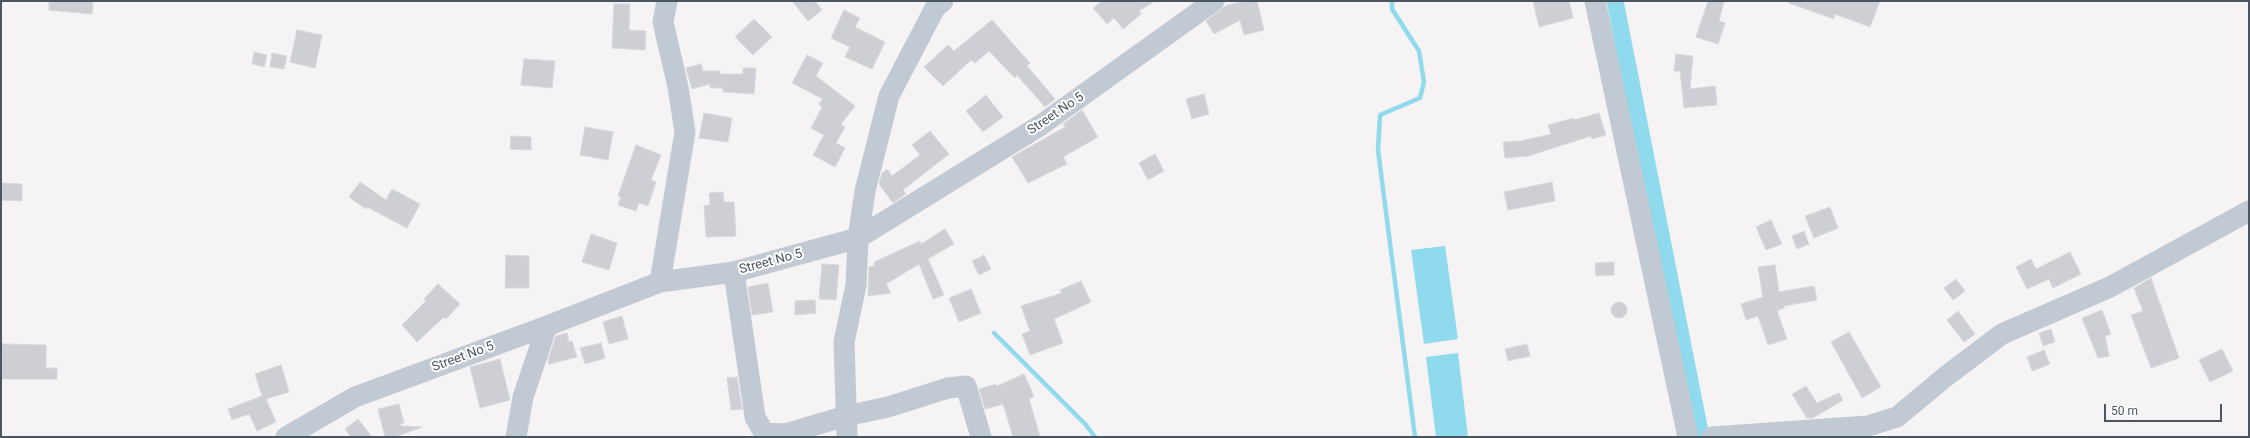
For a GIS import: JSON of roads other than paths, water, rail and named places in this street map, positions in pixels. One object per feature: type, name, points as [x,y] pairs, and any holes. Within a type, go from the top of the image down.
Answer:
[{"type":"street","points":[[660,282],[685,132],[678,87],[663,22],[667,1]]},
{"type":"street","points":[[847,437],[844,342],[856,285],[858,238],[865,190],[889,96],[935,8],[943,1]]},
{"type":"street","name":"Street No 5","points":[[286,437],[355,397],[548,326],[660,282],[734,272],[858,238],[1042,125],[1214,1]]},
{"type":"street","points":[[1595,1],[1688,437]]},
{"type":"street","points":[[1717,436],[1868,426],[1897,417],[1945,377],[2002,334],[2110,287],[2249,211]]},
{"type":"street","points":[[734,272],[755,417],[764,433],[785,434],[846,416],[888,407],[948,388],[966,386],[981,437]]},
{"type":"street","points":[[516,437],[523,398],[548,326]]},
{"type":"water","points":[[1445,246],[1458,339],[1424,344],[1411,250]]},
{"type":"water","points":[[1458,353],[1468,437],[1436,437],[1426,357]]},
{"type":"waterway","points":[[1392,1],[1392,9],[1419,51],[1424,82],[1420,98],[1380,115],[1378,150],[1415,437]]},
{"type":"waterway","points":[[1615,1],[1701,437]]},
{"type":"waterway","points":[[994,333],[1086,425],[1095,437]]}]
